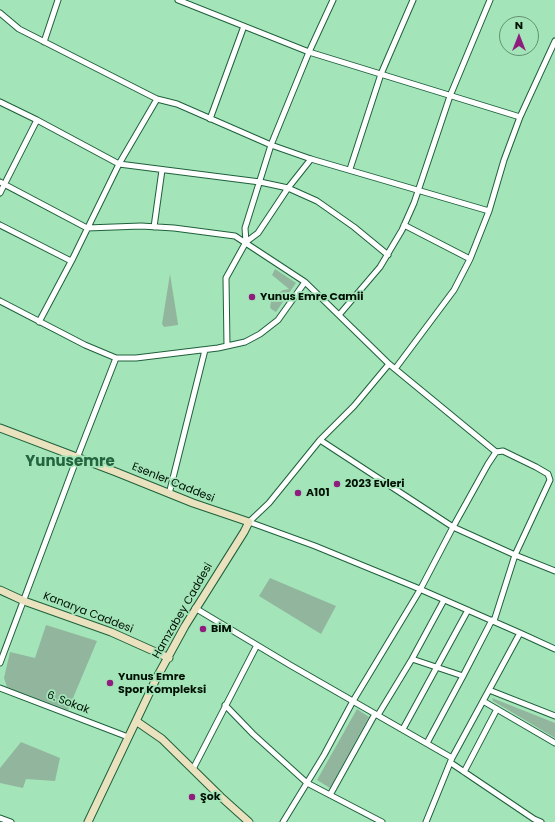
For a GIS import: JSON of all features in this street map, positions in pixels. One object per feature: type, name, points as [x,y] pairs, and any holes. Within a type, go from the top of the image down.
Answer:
[{"type":"street","points":[[44,42],[58,0]]},
{"type":"street","points":[[178,0],[309,52],[520,117]]},
{"type":"street","points":[[246,242],[245,228],[271,146],[309,52],[333,0]]},
{"type":"street","points":[[350,170],[381,74],[413,0]]},
{"type":"street","points":[[339,315],[372,278],[388,255],[404,225],[418,190],[450,96],[490,0]]},
{"type":"street","points":[[0,13],[19,29],[157,99],[178,104],[271,146],[489,211]]},
{"type":"street","points":[[210,119],[244,26]]},
{"type":"street","points":[[395,368],[454,290],[470,259],[489,211],[504,160],[520,117],[555,41]]},
{"type":"street","points":[[39,322],[72,261],[119,164],[157,99]]},
{"type":"street","points":[[0,102],[119,164],[260,182],[288,188],[317,201],[354,227],[388,255]]},
{"type":"street","points":[[0,193],[2,183],[37,120]]},
{"type":"street","points":[[227,346],[226,278],[246,242],[258,233],[288,188],[311,159]]},
{"type":"street","points":[[154,227],[162,170]]},
{"type":"street","points":[[2,183],[87,228],[141,226],[235,236],[305,282],[389,364],[496,452],[503,452],[536,466],[555,478]]},
{"type":"street","points":[[0,225],[72,261]]},
{"type":"street","points":[[404,225],[470,259]]},
{"type":"street","points":[[0,301],[85,345],[116,358],[136,358],[205,350],[245,342],[260,334],[278,320],[305,282]]},
{"type":"street","points":[[169,494],[205,350]]},
{"type":"street","points":[[0,663],[116,358]]},
{"type":"street","points":[[389,364],[354,406],[320,440],[270,503],[249,522],[315,546],[468,610],[555,649]]},
{"type":"street","name":"Esenler Caddesi","points":[[0,428],[116,472],[169,494],[249,522]]},
{"type":"street","points":[[320,440],[453,527],[515,556],[555,572]]},
{"type":"street","points":[[283,822],[324,755],[353,701],[420,590],[453,527],[496,452]]},
{"type":"street","points":[[427,743],[493,621],[515,556],[550,480],[548,474]]},
{"type":"street","name":"Hamzabey Caddesi","points":[[88,822],[136,720],[184,626],[249,522]]},
{"type":"street","name":"Kanarya Caddesi","points":[[0,590],[24,601],[111,632],[168,658]]},
{"type":"street","points":[[330,795],[412,659],[444,600]]},
{"type":"street","points":[[196,608],[427,743],[464,772],[534,819],[541,822]]},
{"type":"street","points":[[403,729],[468,610]]},
{"type":"street","points":[[426,822],[451,761],[520,633]]},
{"type":"street","points":[[193,769],[257,645]]},
{"type":"street","points":[[412,659],[463,676]]},
{"type":"street","name":"6. Sokak","points":[[0,688],[128,737]]},
{"type":"street","points":[[488,690],[555,716]]},
{"type":"street","points":[[483,701],[555,743]]},
{"type":"street","points":[[225,705],[253,734],[306,783],[382,822]]},
{"type":"street","points":[[464,772],[497,709]]},
{"type":"street","points":[[136,720],[162,739],[249,822]]},
{"type":"street","points":[[0,818],[12,822]]},
{"type":"green space","points":[[275,269],[296,283],[276,312],[270,307],[270,299],[283,290],[289,289],[272,275]]},
{"type":"green space","points":[[170,274],[178,325],[164,327],[162,324]]},
{"type":"green space","points":[[270,578],[336,606],[321,634],[259,596]]},
{"type":"green space","points":[[46,625],[97,641],[68,710],[7,687],[4,678],[10,652],[35,658]]},
{"type":"green space","points":[[492,698],[555,723],[555,738],[493,701]]},
{"type":"green space","points":[[357,709],[369,717],[330,788],[317,780]]},
{"type":"green space","points":[[21,742],[60,758],[55,781],[26,779],[23,788],[0,783],[0,768]]},
{"type":"place","name":"Yunus Emre Camii","points":[[252,297]]},
{"type":"place","name":"2023 Evleri","points":[[337,484]]},
{"type":"place","name":"A101","points":[[298,493]]},
{"type":"place","name":"BİM","points":[[203,629]]},
{"type":"place","name":"Yunus Emre Spor Kompleksi","points":[[110,683]]},
{"type":"place","name":"Şok","points":[[192,797]]},
{"type":"district","name":"Yunusemre","points":[[70,462]]}]
